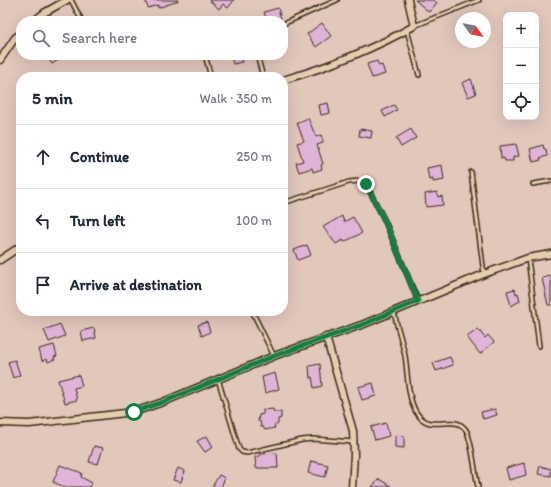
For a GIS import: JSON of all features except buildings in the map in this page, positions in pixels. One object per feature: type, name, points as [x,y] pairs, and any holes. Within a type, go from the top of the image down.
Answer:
[{"type":"street","points":[[40,16],[67,0]]},
{"type":"street","points":[[288,79],[346,59],[414,26],[408,0]]},
{"type":"street","points":[[0,60],[16,37]]},
{"type":"street","points":[[0,260],[16,249]]},
{"type":"street","points":[[0,423],[29,424],[134,412],[163,402],[274,356],[364,324],[484,274],[528,258],[551,254]]},
{"type":"street","points":[[326,337],[350,421],[354,442],[352,487]]},
{"type":"lane","points":[[71,0],[79,16]]},
{"type":"lane","points":[[288,22],[337,0]]},
{"type":"lane","points":[[414,26],[479,0]]},
{"type":"lane","points":[[407,30],[419,75]]},
{"type":"lane","points":[[207,60],[209,72]]},
{"type":"lane","points":[[258,60],[262,72]]},
{"type":"lane","points":[[471,172],[484,274]]},
{"type":"lane","points":[[288,201],[349,182],[359,181],[366,184],[385,222],[418,301]]},
{"type":"lane","points":[[533,184],[551,181]]},
{"type":"lane","points":[[528,258],[539,346]]},
{"type":"lane","points":[[394,312],[405,356],[412,401],[418,416],[427,422],[436,424],[453,421],[460,424],[466,430],[478,487]]},
{"type":"lane","points":[[254,316],[274,356]]},
{"type":"lane","points":[[218,379],[239,450],[242,452],[247,453],[302,440],[313,439],[354,442]]},
{"type":"route","points":[[134,412],[163,402],[274,356],[364,324],[418,301],[385,222],[366,184]]}]
